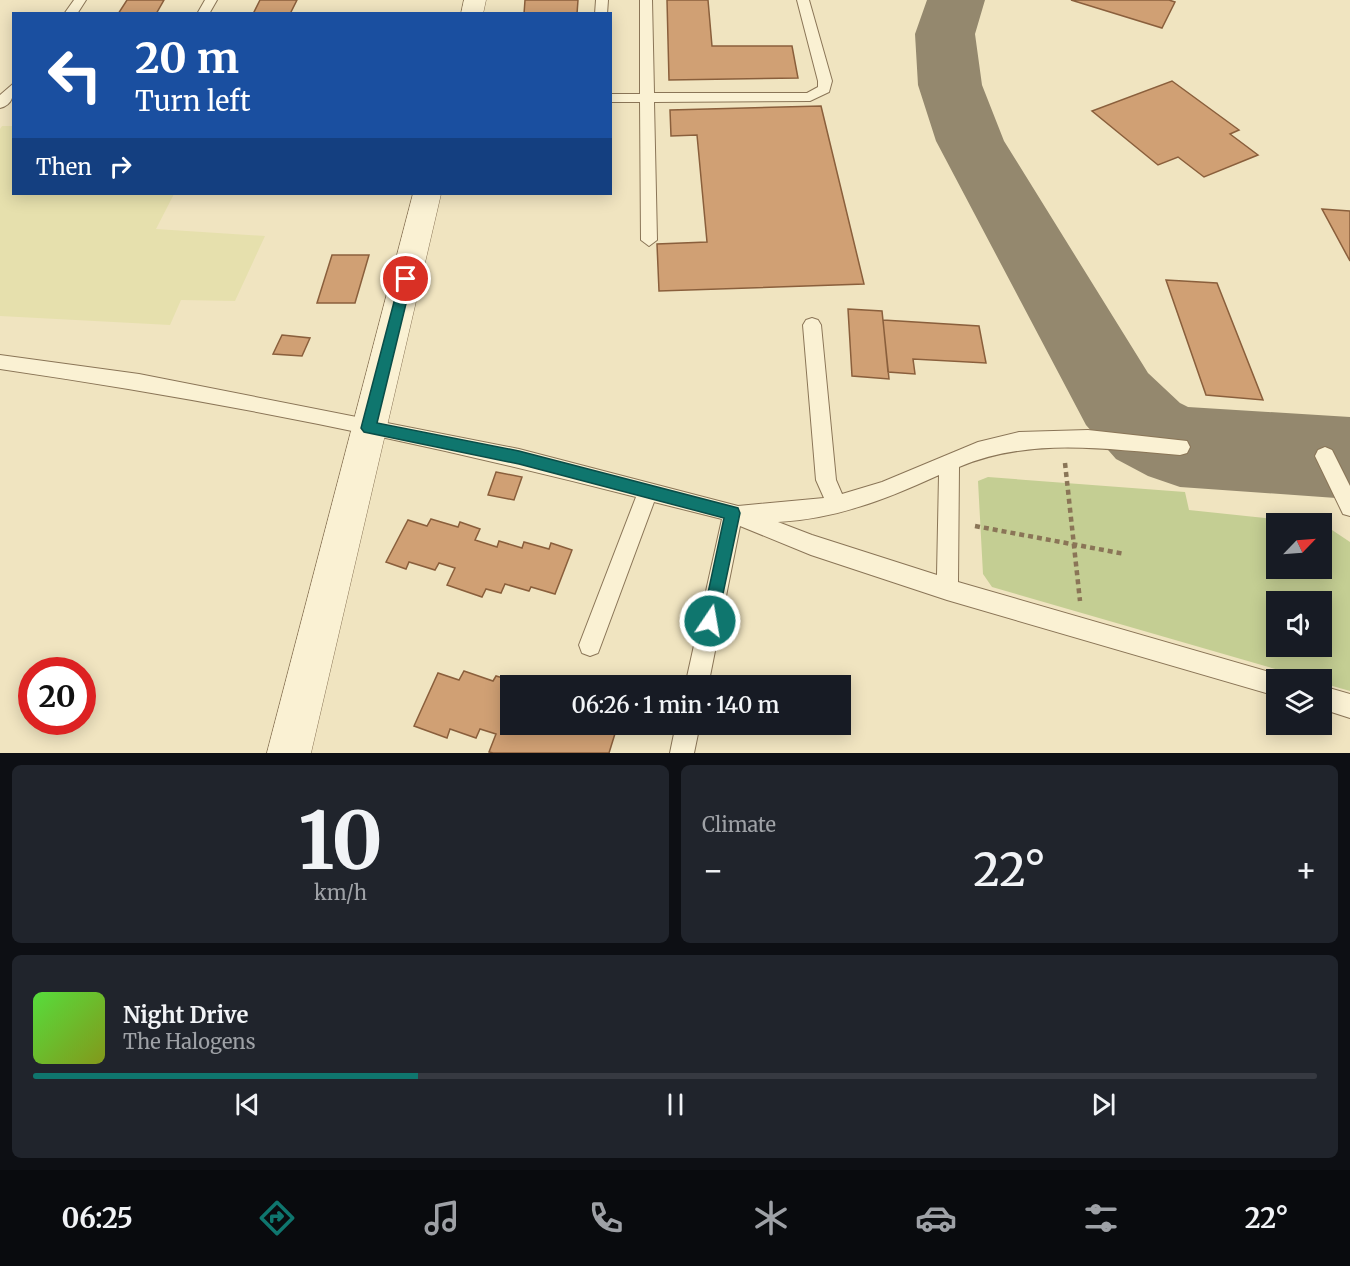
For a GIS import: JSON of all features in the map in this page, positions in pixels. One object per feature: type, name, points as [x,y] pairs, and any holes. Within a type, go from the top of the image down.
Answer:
[{"type":"street","points":[[289,753],[427,195]]},
{"type":"lane","points":[[646,0],[649,240]]},
{"type":"lane","points":[[612,98],[810,97],[818,94],[825,89],[825,81],[803,0]]},
{"type":"lane","points":[[812,325],[826,480],[836,504]]},
{"type":"lane","points":[[0,362],[138,382],[519,458],[732,513],[811,545],[947,589],[1266,682]]},
{"type":"lane","points":[[732,513],[798,513],[854,501],[949,462],[998,445],[1062,438],[1180,447]]},
{"type":"lane","points":[[1324,456],[1350,507]]},
{"type":"lane","points":[[947,589],[949,462]]},
{"type":"lane","points":[[590,645],[648,491]]},
{"type":"lane","points":[[698,675],[732,513]]},
{"type":"lane","points":[[1332,701],[1350,706]]},
{"type":"lane","points":[[682,753],[686,735]]},
{"type":"path","points":[[1062,438],[1083,629]]},
{"type":"path","points":[[948,522],[1125,554]]},
{"type":"shaded area","points":[[2,126],[12,126],[12,195],[173,195],[156,229],[265,236],[235,301],[181,300],[170,325],[0,316],[0,129]]},
{"type":"green space","points":[[988,477],[1185,492],[1189,510],[1266,518],[1266,579],[1332,579],[1332,530],[1350,542],[1350,691],[1332,686],[1332,669],[1275,669],[992,587],[983,574],[978,481]]},
{"type":"building","points":[[127,0],[164,0],[157,12],[119,12]]},
{"type":"building","points":[[260,0],[297,0],[291,12],[254,12]]},
{"type":"building","points":[[525,0],[578,0],[577,12],[524,12]]},
{"type":"building","points":[[667,0],[708,0],[712,46],[792,46],[798,78],[669,80]]},
{"type":"building","points":[[1071,0],[1169,0],[1175,2],[1162,28]]},
{"type":"building","points":[[1172,81],[1239,130],[1230,134],[1258,155],[1204,177],[1178,157],[1158,165],[1092,111]]},
{"type":"building","points":[[821,106],[864,284],[659,291],[657,244],[707,242],[697,135],[671,136],[670,110]]},
{"type":"building","points":[[1322,209],[1350,211],[1350,261]]},
{"type":"building","points":[[332,255],[369,255],[355,303],[317,303]]},
{"type":"building","points":[[1166,280],[1217,283],[1263,400],[1206,395]]},
{"type":"building","points":[[848,309],[882,311],[889,379],[852,376]]},
{"type":"building","points":[[883,320],[979,326],[986,363],[913,359],[915,374],[888,372]]},
{"type":"building","points":[[282,335],[310,338],[302,356],[273,354]]},
{"type":"building","points":[[496,472],[522,477],[514,500],[488,495]]},
{"type":"building","points":[[431,519],[458,527],[460,522],[480,529],[475,540],[497,547],[499,541],[522,548],[524,542],[549,549],[551,543],[572,550],[555,594],[531,587],[529,591],[505,584],[501,593],[486,589],[482,597],[447,585],[455,568],[439,563],[435,570],[409,562],[406,569],[386,562],[408,520],[427,526]]},
{"type":"building","points":[[464,671],[493,681],[496,676],[500,677],[500,735],[615,735],[609,753],[493,753],[489,752],[496,734],[480,729],[476,738],[450,729],[447,738],[414,726],[438,673],[459,680]]},
{"type":"taxiway","points":[[956,0],[945,34],[950,85],[970,141],[1117,399],[1148,431],[1180,447],[1350,458]]},
{"type":"route","points":[[406,279],[369,428],[519,458],[732,513],[710,621]]}]
